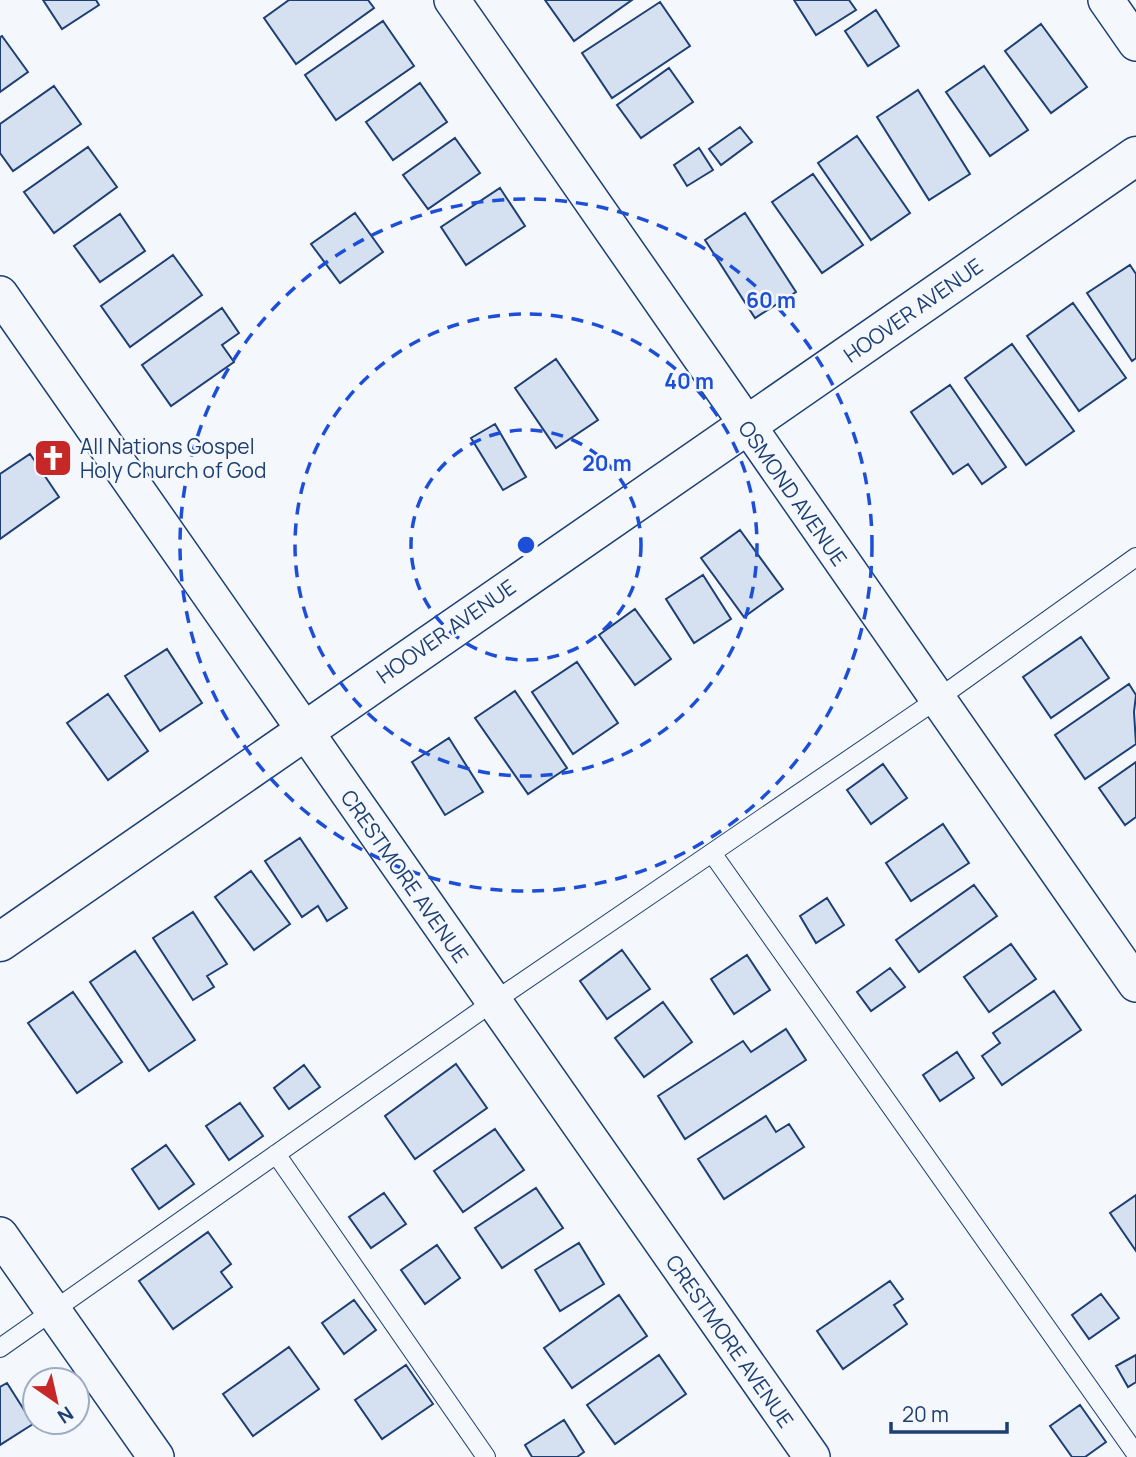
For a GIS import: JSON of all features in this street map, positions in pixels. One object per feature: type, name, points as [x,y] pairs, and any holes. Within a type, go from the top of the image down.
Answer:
[{"type":"street","name":"OSMOND AVENUE","points":[[452,0],[936,700],[1136,984]]},
{"type":"street","points":[[1106,0],[1136,43]]},
{"type":"street","name":"HOOVER AVENUE","points":[[0,942],[1136,156]]},
{"type":"street","name":"CRESTMORE AVENUE","points":[[0,294],[812,1457]]},
{"type":"street","points":[[0,1235],[156,1457]]},
{"type":"lane","points":[[0,1348],[493,1002],[936,700],[1136,556]]},
{"type":"lane","points":[[712,853],[1136,1454]]},
{"type":"lane","points":[[276,1154],[486,1457]]},
{"type":"building","points":[[43,0],[96,0],[99,5],[62,29]]},
{"type":"building","points":[[289,0],[368,0],[374,8],[296,64],[264,18]]},
{"type":"building","points":[[545,0],[632,0],[574,41]]},
{"type":"building","points":[[794,0],[849,0],[856,10],[816,35]]},
{"type":"building","points":[[660,2],[690,46],[612,98],[582,53]]},
{"type":"building","points":[[876,10],[899,46],[868,66],[845,31]]},
{"type":"building","points":[[383,21],[414,66],[336,120],[305,75]]},
{"type":"building","points":[[1041,24],[1087,87],[1051,113],[1005,51]]},
{"type":"building","points":[[2,36],[28,72],[0,92],[0,37]]},
{"type":"building","points":[[984,66],[1028,130],[990,156],[946,92]]},
{"type":"building","points":[[669,68],[693,102],[641,138],[617,105]]},
{"type":"building","points":[[420,83],[447,122],[393,160],[366,122]]},
{"type":"building","points":[[54,86],[81,124],[13,171],[0,153],[0,124]]},
{"type":"building","points":[[918,90],[970,174],[929,200],[877,117]]},
{"type":"building","points":[[740,127],[752,142],[721,165],[709,149]]},
{"type":"building","points":[[857,136],[910,213],[871,240],[818,163]]},
{"type":"building","points":[[455,138],[480,173],[428,209],[403,175]]},
{"type":"building","points":[[88,147],[117,187],[54,233],[24,192]]},
{"type":"building","points":[[699,148],[713,170],[687,186],[674,165]]},
{"type":"building","points":[[813,174],[863,245],[822,273],[772,202]]},
{"type":"building","points":[[500,188],[525,226],[466,265],[441,227]]},
{"type":"building","points":[[355,213],[383,252],[340,283],[311,244]]},
{"type":"building","points":[[745,213],[796,292],[755,318],[705,240]]},
{"type":"building","points":[[120,214],[145,251],[100,282],[74,246]]},
{"type":"building","points":[[173,255],[202,295],[130,347],[101,306]]},
{"type":"building","points":[[1130,265],[1136,274],[1136,358],[1132,361],[1087,293]]},
{"type":"building","points":[[1073,303],[1126,378],[1079,411],[1027,336]]},
{"type":"building","points":[[222,308],[239,333],[222,345],[234,362],[171,406],[142,365]]},
{"type":"building","points":[[1012,344],[1074,431],[1026,465],[965,378]]},
{"type":"building","points":[[556,359],[598,420],[556,448],[515,388]]},
{"type":"building","points":[[950,385],[1006,467],[982,484],[968,464],[953,474],[911,412]]},
{"type":"building","points":[[495,424],[526,477],[503,490],[471,438]]},
{"type":"building","points":[[30,454],[59,497],[0,539],[0,474]]},
{"type":"building","points":[[740,530],[783,589],[744,617],[701,558]]},
{"type":"building","points":[[703,575],[731,619],[694,643],[666,599]]},
{"type":"building","points":[[635,609],[671,659],[635,685],[599,635]]},
{"type":"building","points":[[1081,637],[1109,678],[1051,718],[1023,677]]},
{"type":"building","points":[[167,649],[202,703],[160,731],[125,676]]},
{"type":"building","points":[[577,662],[618,723],[573,754],[532,692]]},
{"type":"building","points":[[1129,684],[1136,695],[1136,744],[1085,779],[1055,735]]},
{"type":"building","points":[[515,691],[567,768],[528,794],[475,718]]},
{"type":"building","points":[[108,694],[148,751],[108,780],[67,723]]},
{"type":"building","points":[[449,738],[483,792],[445,815],[412,762]]},
{"type":"building","points":[[1136,762],[1136,817],[1125,825],[1099,788]]},
{"type":"building","points":[[883,764],[907,798],[871,824],[847,790]]},
{"type":"building","points":[[943,824],[969,863],[911,901],[886,863]]},
{"type":"building","points":[[300,838],[347,908],[327,921],[318,906],[302,917],[265,861]]},
{"type":"building","points":[[251,871],[290,924],[254,950],[215,897]]},
{"type":"building","points":[[974,885],[997,916],[919,972],[896,940]]},
{"type":"building","points":[[827,898],[844,925],[816,943],[800,916]]},
{"type":"building","points":[[193,912],[227,964],[207,976],[214,987],[193,1000],[153,938]]},
{"type":"building","points":[[1011,944],[1036,979],[989,1012],[964,977]]},
{"type":"building","points":[[622,950],[650,989],[607,1019],[580,981]]},
{"type":"building","points":[[135,951],[195,1040],[149,1071],[90,982]]},
{"type":"building","points":[[747,955],[770,990],[734,1014],[711,979]]},
{"type":"building","points":[[890,968],[905,987],[871,1011],[857,992]]},
{"type":"building","points":[[1054,991],[1081,1030],[1002,1085],[982,1056],[1000,1043],[993,1033]]},
{"type":"building","points":[[73,992],[122,1062],[77,1093],[28,1023]]},
{"type":"building","points":[[663,1002],[692,1042],[644,1077],[615,1038]]},
{"type":"building","points":[[786,1029],[806,1060],[685,1139],[658,1096],[743,1041],[751,1052]]},
{"type":"building","points":[[957,1052],[974,1078],[940,1101],[923,1075]]},
{"type":"building","points":[[456,1064],[487,1108],[415,1159],[385,1116]]},
{"type":"building","points":[[304,1065],[320,1087],[289,1109],[274,1088]]},
{"type":"building","points":[[240,1103],[263,1136],[229,1160],[206,1126]]},
{"type":"building","points":[[766,1116],[776,1132],[789,1124],[804,1147],[724,1199],[698,1159]]},
{"type":"building","points":[[495,1129],[524,1170],[463,1212],[434,1171]]},
{"type":"building","points":[[166,1145],[194,1184],[159,1209],[132,1169]]},
{"type":"building","points":[[536,1188],[563,1228],[502,1268],[475,1228]]},
{"type":"building","points":[[384,1193],[406,1224],[371,1248],[349,1217]]},
{"type":"building","points":[[1136,1195],[1136,1251],[1110,1213]]},
{"type":"building","points":[[208,1232],[231,1264],[221,1272],[232,1287],[173,1329],[139,1281]]},
{"type":"building","points":[[579,1243],[604,1284],[560,1311],[535,1270]]},
{"type":"building","points":[[437,1245],[460,1278],[425,1304],[401,1270]]},
{"type":"building","points":[[890,1281],[903,1299],[894,1305],[907,1324],[843,1369],[817,1331]]},
{"type":"building","points":[[1101,1294],[1119,1318],[1089,1339],[1072,1315]]},
{"type":"building","points":[[619,1295],[647,1336],[572,1388],[544,1348]]},
{"type":"building","points":[[354,1300],[376,1330],[344,1354],[322,1323]]},
{"type":"building","points":[[289,1347],[319,1389],[253,1436],[223,1394]]},
{"type":"building","points":[[659,1355],[686,1394],[615,1444],[587,1405]]},
{"type":"building","points":[[1136,1355],[1136,1382],[1128,1387],[1116,1366]]},
{"type":"building","points":[[406,1365],[433,1404],[382,1439],[355,1400]]},
{"type":"building","points":[[7,1383],[21,1405],[21,1432],[0,1445],[0,1387]]},
{"type":"building","points":[[1080,1405],[1106,1442],[1085,1457],[1072,1457],[1050,1426]]},
{"type":"building","points":[[564,1420],[584,1452],[577,1457],[532,1457],[525,1445]]},
{"type":"place","name":"All Nations Gospel Holy Church of God","points":[[53,458]]}]
